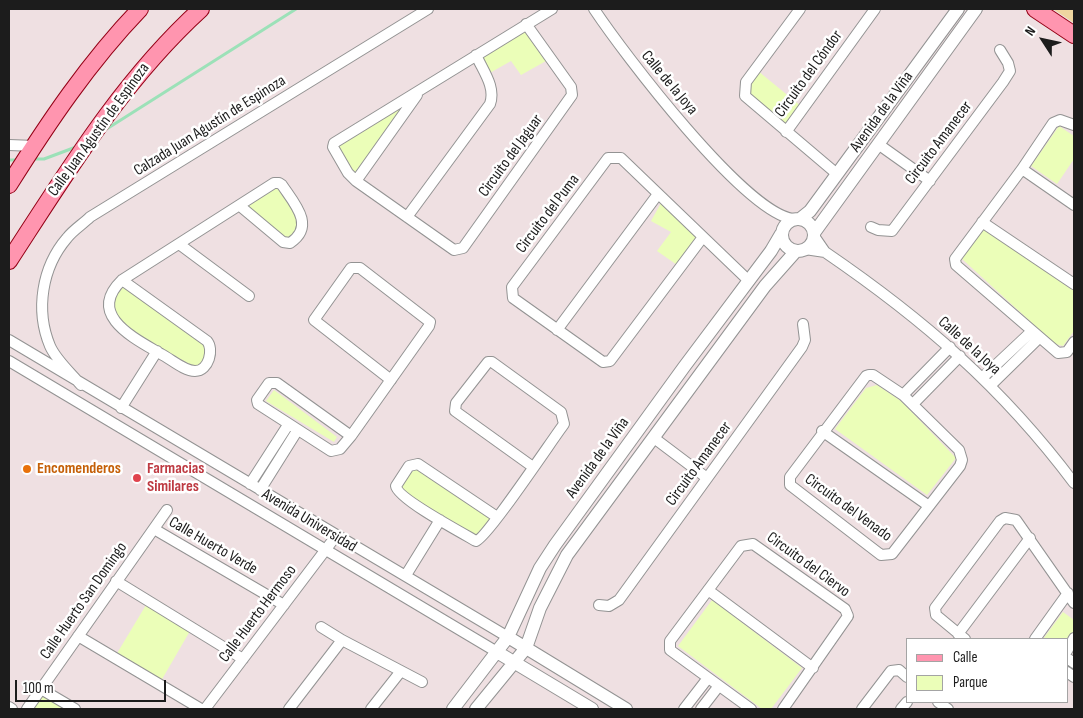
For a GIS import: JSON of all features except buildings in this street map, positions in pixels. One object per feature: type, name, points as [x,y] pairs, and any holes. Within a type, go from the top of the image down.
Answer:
[{"type":"main road","points":[[11,181],[100,53],[140,9]]},
{"type":"main road","name":"Calle Juan Agustín de Espinoza","points":[[9,261],[111,109],[165,43],[201,9]]},
{"type":"main road","points":[[1035,9],[1074,35]]},
{"type":"street","name":"Calzada Juan Agustín de Espinoza","points":[[42,298],[47,274],[55,256],[68,237],[90,217],[428,9]]},
{"type":"street","name":"Circuito del Jaguar","points":[[526,24],[571,87],[572,95],[463,248],[454,250],[356,181],[348,173],[333,147],[334,143],[419,92],[476,55],[526,24],[552,9]]},
{"type":"street","name":"Calle de la Joya","points":[[594,9],[650,86],[720,164],[773,212],[782,233]]},
{"type":"street","name":"Circuito del Cóndor","points":[[800,9],[746,82],[745,96],[836,174]]},
{"type":"street","name":"Circuito del Cóndor","points":[[786,132],[875,9]]},
{"type":"street","name":"Avenida de la Viña","points":[[797,219],[810,211],[958,9]]},
{"type":"street","name":"Avenida de la Viña","points":[[814,235],[976,9]]},
{"type":"street","name":"Circuito Amanecer","points":[[872,227],[892,232],[1010,71],[1008,63],[1000,50]]},
{"type":"street","points":[[407,217],[490,104],[493,96],[492,88],[476,55]]},
{"type":"street","points":[[898,91],[910,100]]},
{"type":"street","name":"Circuito del Jaguar","points":[[356,181],[419,92]]},
{"type":"street","points":[[1074,125],[1060,120],[1053,123],[1022,169],[957,253],[954,260],[956,264],[1035,335],[1063,354],[1074,342]]},
{"type":"street","points":[[878,144],[930,181]]},
{"type":"street","points":[[9,145],[32,150]]},
{"type":"street","name":"Circuito del Puma","points":[[703,237],[610,361],[603,362],[513,298],[512,287],[608,158],[621,158],[749,281]]},
{"type":"street","points":[[1022,169],[1074,205]]},
{"type":"street","points":[[122,280],[208,341],[211,348],[205,365],[195,371],[157,351],[119,327],[112,316],[109,306],[111,293],[122,280],[274,183],[279,183],[301,214],[302,231],[290,243],[283,242],[240,206]]},
{"type":"street","points":[[557,330],[658,194]]},
{"type":"street","name":"Calle de la Joya","points":[[773,212],[797,219]]},
{"type":"street","points":[[797,219],[810,224],[814,235],[812,244],[801,250],[785,246],[782,233],[786,224],[797,219]]},
{"type":"street","points":[[982,222],[1074,284]]},
{"type":"street","name":"Avenida de la Viña","points":[[453,709],[508,637],[540,568],[782,233]]},
{"type":"street","name":"Calle de la Joya","points":[[814,235],[825,252],[878,290],[950,347],[987,381],[1042,442],[1074,483]]},
{"type":"street","points":[[179,244],[249,296]]},
{"type":"street","name":"Calle de la Joya","points":[[801,250],[825,252]]},
{"type":"street","name":"Avenida de la Viña","points":[[476,709],[526,648],[552,580],[567,555],[777,271],[801,250]]},
{"type":"street","points":[[350,436],[277,383],[269,383],[258,398],[258,404],[297,431],[331,451],[340,449],[350,436],[391,380],[430,322],[360,268],[351,268],[314,320],[391,380]]},
{"type":"street","name":"Avenida Universidad","points":[[42,298],[42,320],[51,347],[81,385]]},
{"type":"street","name":"Circuito Amanecer","points":[[599,605],[609,606],[619,600],[802,347],[805,340],[803,324]]},
{"type":"street","points":[[987,381],[1035,335]]},
{"type":"street","name":"Avenida Universidad","points":[[9,340],[81,385],[336,536],[406,575],[626,709]]},
{"type":"street","points":[[903,395],[950,347]]},
{"type":"street","points":[[122,408],[157,351]]},
{"type":"street","points":[[913,404],[960,356]]},
{"type":"street","name":"Avenida Universidad","points":[[9,361],[592,709]]},
{"type":"street","points":[[497,518],[418,464],[409,466],[396,486],[396,491],[440,520],[478,541],[497,518],[564,424],[563,415],[492,362],[488,362],[456,403],[455,411],[533,467]]},
{"type":"street","points":[[684,367],[698,378]]},
{"type":"street","name":"Circuito del Venado","points":[[873,375],[913,404],[959,450],[961,455],[960,466],[892,554],[881,555],[790,485],[790,477],[822,431],[866,376],[873,375]]},
{"type":"street","points":[[74,399],[81,385]]},
{"type":"street","points":[[250,484],[288,425]]},
{"type":"street","points":[[260,490],[297,431]]},
{"type":"street","points":[[822,431],[929,506]]},
{"type":"street","points":[[654,438],[707,478]]},
{"type":"street","points":[[612,466],[626,476]]},
{"type":"street","name":"Calle Huerto San Domingo","points":[[27,709],[167,510]]},
{"type":"street","points":[[1030,538],[961,637],[936,615],[935,608],[1000,521],[1009,517],[1016,520],[1030,538],[1074,603]]},
{"type":"street","points":[[406,575],[440,520]]},
{"type":"street","name":"Calle Huerto Verde","points":[[154,529],[284,605]]},
{"type":"street","name":"Calle Huerto Hermoso","points":[[205,709],[336,536]]},
{"type":"street","name":"Circuito del Ciervo","points":[[751,709],[718,687],[670,650],[670,641],[741,546],[753,544],[845,609],[848,616],[783,709]]},
{"type":"street","points":[[116,582],[243,659]]},
{"type":"street","points":[[708,590],[813,668]]},
{"type":"street","points":[[1036,638],[1068,593]]},
{"type":"street","points":[[321,627],[422,682]]},
{"type":"street","points":[[78,636],[201,709]]},
{"type":"street","points":[[288,709],[342,640]]},
{"type":"street","points":[[862,709],[891,671],[899,670],[906,676]]},
{"type":"street","points":[[372,709],[401,671]]},
{"type":"street","points":[[684,709],[708,678]]},
{"type":"street","points":[[701,709],[718,687]]},
{"type":"street","points":[[41,689],[75,709]]},
{"type":"shaded area","points":[[1053,9],[1074,9],[1074,23]]},
{"type":"green space","points":[[525,25],[546,61],[521,75],[511,61],[488,74],[478,57]]},
{"type":"green space","points":[[758,71],[802,107],[786,130],[747,93],[745,85]]},
{"type":"green space","points":[[412,99],[356,178],[337,146]]},
{"type":"green space","points":[[1059,126],[1074,136],[1074,159],[1057,184],[1031,166]]},
{"type":"green space","points":[[277,184],[301,222],[296,237],[281,240],[245,206]]},
{"type":"green space","points":[[661,203],[698,238],[680,267],[657,251],[671,232],[651,221]]},
{"type":"green space","points":[[983,228],[1074,291],[1074,331],[1063,346],[1055,344],[961,258]]},
{"type":"green space","points":[[122,284],[207,342],[204,364],[196,368],[121,325],[115,318],[113,293]]},
{"type":"green space","points":[[877,385],[901,401],[956,458],[927,495],[835,429],[866,388]]},
{"type":"green space","points":[[274,390],[337,437],[334,442],[266,401]]},
{"type":"green space","points":[[418,465],[495,519],[480,539],[400,491],[398,486],[411,467]]},
{"type":"green space","points":[[712,600],[802,668],[771,709],[762,709],[678,646]]},
{"type":"green space","points":[[146,605],[190,631],[161,681],[116,655]]},
{"type":"green space","points":[[1063,612],[1074,620],[1074,631],[1068,640],[1068,638],[1044,638]]},
{"type":"green space","points":[[44,693],[70,709],[33,709]]},
{"type":"waterway","points":[[105,130],[296,9]]},
{"type":"waterway","points":[[32,159],[44,159],[76,147]]},
{"type":"waterway","points":[[9,160],[18,160]]},
{"type":"place","name":"Encomenderos","points":[[27,469]]},
{"type":"place","name":"Farmacias Similares","points":[[137,478]]}]
